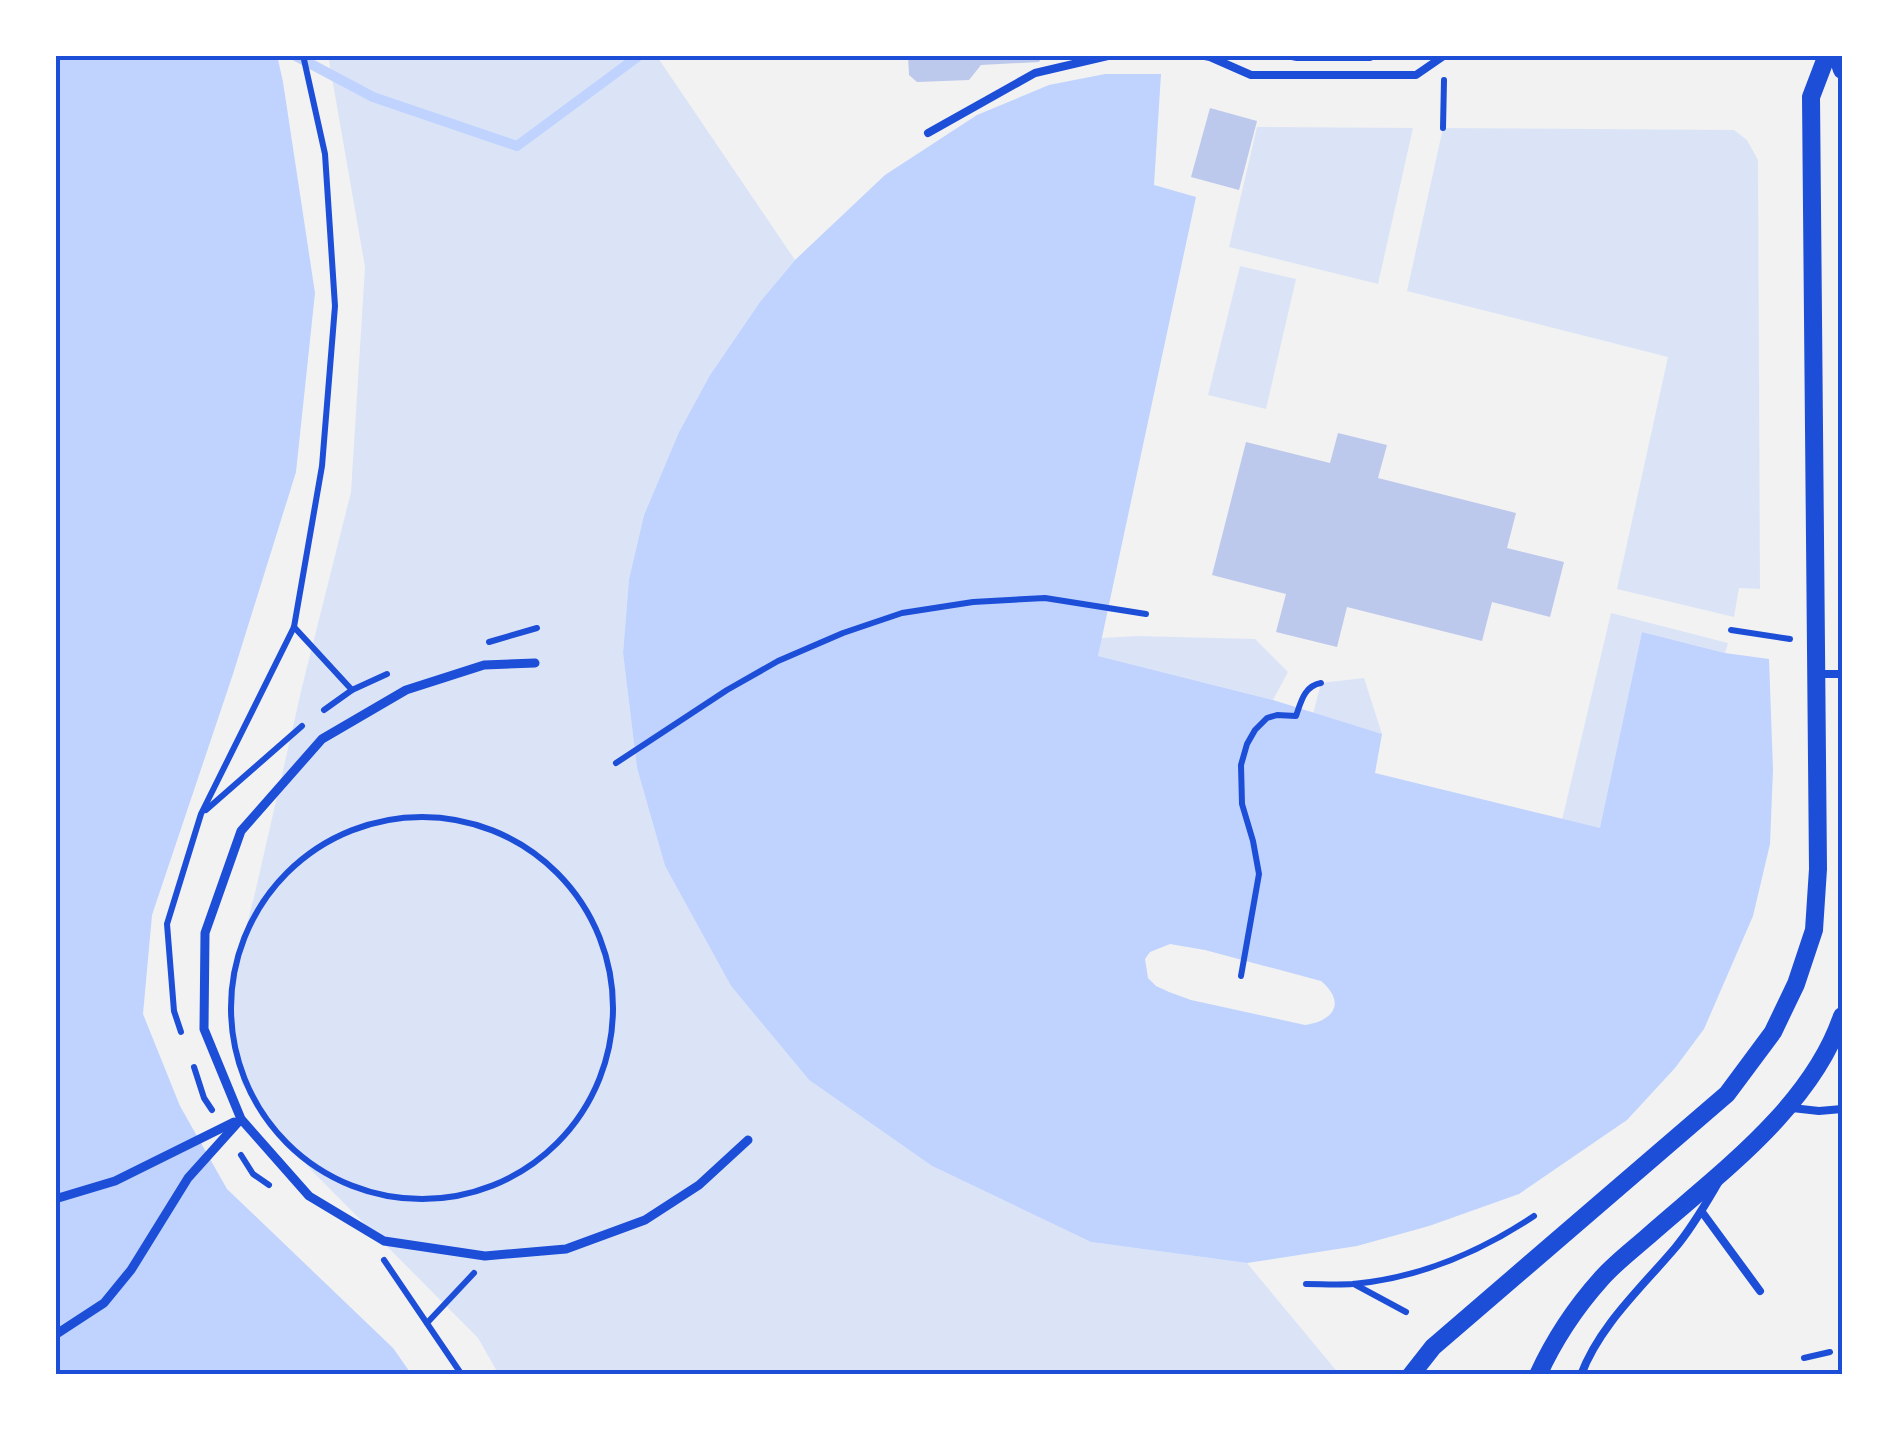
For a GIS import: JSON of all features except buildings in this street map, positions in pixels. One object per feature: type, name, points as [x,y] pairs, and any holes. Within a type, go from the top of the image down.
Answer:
[{"type":"street","points":[[1411,1375],[1433,1347],[1727,1094],[1773,1032],[1796,984],[1814,930],[1818,869],[1811,97],[1827,55]]},
{"type":"street","points":[[1837,55],[1842,70]]},
{"type":"street","points":[[535,662],[484,665],[406,690],[322,739],[240,831],[206,933],[204,1029],[240,1119],[308,1196],[384,1240],[485,1256],[566,1250],[646,1220],[699,1185],[748,1140]]},
{"type":"street","points":[[1538,1375],[1573,1313],[1603,1277],[1789,1107],[1836,1035],[1842,1016]]},
{"type":"street","points":[[55,1199],[115,1181],[240,1119]]},
{"type":"street","points":[[55,1335],[104,1303],[132,1270],[188,1178],[240,1119]]},
{"type":"lane","points":[[928,134],[1035,73],[1111,55]]},
{"type":"lane","points":[[1200,55],[1251,75],[1416,75],[1444,56]]},
{"type":"lane","points":[[1287,55],[1370,55]]},
{"type":"lane","points":[[1816,674],[1842,674]]},
{"type":"lane","points":[[1789,1107],[1842,1109]]},
{"type":"lane","points":[[1581,1375],[1610,1324],[1702,1212],[1728,1166]]},
{"type":"lane","points":[[1702,1212],[1760,1291]]},
{"type":"path","points":[[1444,56],[1444,128]]},
{"type":"path","points":[[616,762],[778,662],[843,632],[902,612],[973,602],[1045,598],[1146,614]]},
{"type":"path","points":[[294,627],[352,690]]},
{"type":"path","points":[[1731,630],[1790,639]]},
{"type":"path","points":[[1242,972],[1258,874],[1242,804],[1241,765],[1255,730],[1267,718],[1296,716],[1307,690],[1321,683]]},
{"type":"path","points":[[390,818],[457,818],[525,845],[589,910],[615,989],[615,1028],[596,1093],[552,1151],[464,1197],[394,1199],[357,1190],[298,1157],[248,1094],[230,1028],[236,955],[284,872],[346,832],[390,818]]},
{"type":"path","points":[[1306,1284],[1353,1284],[1402,1276],[1448,1262],[1497,1240],[1534,1216]]},
{"type":"path","points":[[426,1323],[482,1265]]},
{"type":"path","points":[[1353,1284],[1406,1312]]},
{"type":"path","points":[[1804,1358],[1830,1352]]},
{"type":"shaded area","points":[[328,55],[656,55],[795,260],[760,302],[710,375],[679,432],[644,515],[629,579],[623,653],[637,768],[665,866],[731,986],[809,1080],[932,1166],[1091,1242],[1247,1263],[1340,1375],[499,1375],[478,1338],[312,1171],[242,1084],[228,998],[351,492],[365,267]]},
{"type":"shaded area","points":[[1257,127],[1413,128],[1378,284],[1229,247]]},
{"type":"shaded area","points":[[1443,128],[1734,130],[1747,140],[1758,160],[1760,589],[1739,588],[1734,617],[1617,589],[1668,357],[1407,291]]},
{"type":"shaded area","points":[[1240,266],[1296,279],[1266,409],[1208,395]]},
{"type":"shaded area","points":[[1611,613],[1728,643],[1725,653],[1642,632],[1601,829],[1562,820]]},
{"type":"shaded area","points":[[1101,638],[1255,639],[1288,672],[1273,700],[1098,656]]},
{"type":"shaded area","points":[[1364,678],[1382,734],[1313,714],[1321,683]]},
{"type":"water","points":[[55,55],[277,55],[315,293],[296,472],[152,915],[143,1014],[180,1106],[227,1189],[393,1348],[412,1375],[55,1375]]},
{"type":"water","points":[[1105,74],[1161,74],[1154,185],[1196,197],[1098,656],[1273,700],[1382,734],[1375,773],[1600,828],[1642,632],[1725,653],[1769,659],[1773,770],[1770,844],[1753,916],[1704,1029],[1675,1068],[1627,1120],[1519,1194],[1357,1246],[1247,1263],[1091,1242],[932,1166],[809,1080],[731,986],[665,866],[637,768],[623,653],[629,579],[644,515],[679,432],[710,375],[760,302],[795,260],[885,175],[977,115],[1049,85]],"holes":[[[1170,944],[1321,981],[1333,997],[1333,1010],[1323,1020],[1305,1025],[1191,1000],[1156,986],[1148,978],[1145,959],[1150,952]]]},
{"type":"waterway","points":[[294,55],[373,97],[517,146],[640,55]]}]
